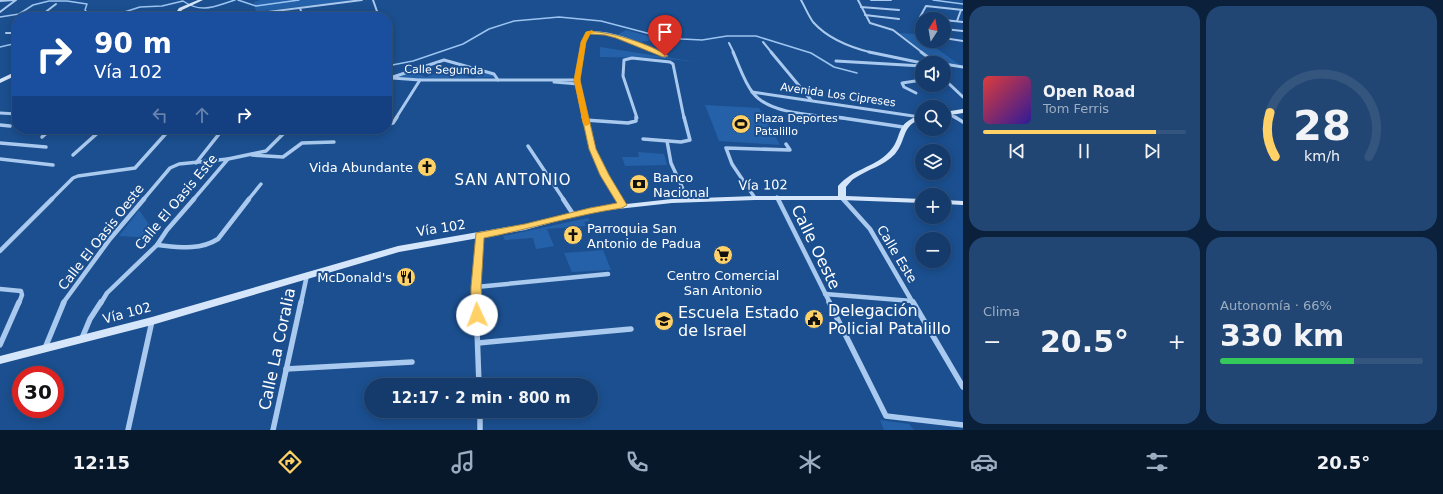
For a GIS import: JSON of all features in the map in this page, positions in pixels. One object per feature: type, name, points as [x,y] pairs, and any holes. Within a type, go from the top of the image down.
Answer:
[{"type":"main road","points":[[178,12],[180,9],[201,0]]},
{"type":"main road","points":[[0,82],[12,76]]},
{"type":"main road","points":[[951,112],[963,111]]},
{"type":"main road","points":[[842,198],[842,186],[852,176],[878,164],[893,152],[898,144],[903,127],[910,120],[915,119]]},
{"type":"main road","name":"Vía 102","points":[[0,360],[152,321],[307,275],[418,245],[525,227],[573,214],[622,205],[688,200],[777,197],[915,201]]},
{"type":"main road","points":[[951,202],[963,203]]},
{"type":"street","points":[[0,1],[15,0]]},
{"type":"street","points":[[0,10],[5,9],[15,0]]},
{"type":"street","points":[[268,12],[362,0]]},
{"type":"street","points":[[373,0],[377,12]]},
{"type":"street","points":[[801,0],[814,23],[835,38],[867,50],[915,63]]},
{"type":"street","points":[[858,0],[870,23],[893,30],[927,56]]},
{"type":"street","points":[[871,0],[892,0]]},
{"type":"street","points":[[46,12],[56,4]]},
{"type":"street","points":[[922,12],[924,7],[929,6],[962,10],[957,21]]},
{"type":"street","points":[[861,7],[899,10]]},
{"type":"street","points":[[300,8],[301,12]]},
{"type":"street","points":[[865,15],[899,19]]},
{"type":"street","points":[[951,21],[963,22]]},
{"type":"street","points":[[951,30],[963,31]]},
{"type":"street","points":[[622,205],[604,175],[592,149],[585,120],[577,80],[584,42],[588,32],[605,33],[620,37],[665,56]]},
{"type":"street","points":[[6,33],[12,33]]},
{"type":"street","points":[[951,39],[963,41]]},
{"type":"street","points":[[729,42],[752,92],[760,101],[778,109],[903,127]]},
{"type":"street","points":[[763,42],[811,100]]},
{"type":"street","points":[[585,120],[628,123],[636,121],[637,119],[623,76],[624,60],[626,58],[664,60],[672,63],[680,103],[690,140],[685,142],[643,139]]},
{"type":"street","points":[[392,77],[444,60],[494,74],[498,80]]},
{"type":"street","points":[[836,61],[915,65]]},
{"type":"street","points":[[951,65],[963,66]]},
{"type":"street","name":"Calle Segunda","points":[[392,78],[420,80],[550,81]]},
{"type":"street","points":[[392,123],[420,80]]},
{"type":"street","points":[[550,81],[577,80]]},
{"type":"street","points":[[915,80],[907,81],[902,84],[904,87],[916,93]]},
{"type":"street","points":[[550,81],[578,84]]},
{"type":"street","points":[[951,86],[963,97]]},
{"type":"street","name":"Avenida Los Cipreses","points":[[752,92],[915,116]]},
{"type":"street","points":[[0,113],[12,114]]},
{"type":"street","points":[[951,116],[963,122]]},
{"type":"street","points":[[0,125],[10,126]]},
{"type":"street","points":[[42,137],[45,134]]},
{"type":"street","points":[[73,155],[96,134]]},
{"type":"street","points":[[0,251],[73,178],[135,168],[166,134]]},
{"type":"street","points":[[196,163],[218,134]]},
{"type":"street","points":[[228,159],[266,151],[283,134]]},
{"type":"street","points":[[667,141],[671,163],[688,200]]},
{"type":"street","points":[[252,155],[283,157],[302,143],[334,142]]},
{"type":"street","points":[[0,143],[46,146]]},
{"type":"street","points":[[755,198],[732,164],[726,148],[790,150],[786,144]]},
{"type":"street","points":[[528,146],[573,214]]},
{"type":"street","points":[[0,159],[53,165]]},
{"type":"street","name":"Calle El Oasis Este","points":[[196,163],[228,159]]},
{"type":"street","name":"Calle El Oasis Este","points":[[81,339],[90,319],[107,292],[157,244],[167,230],[228,159]]},
{"type":"street","name":"Calle El Oasis Oeste","points":[[45,348],[64,301],[110,239],[170,168],[174,166],[196,163]]},
{"type":"street","points":[[157,244],[202,247],[212,244],[218,239],[261,184]]},
{"type":"street","name":"Calle Oeste","points":[[777,197],[886,416],[963,425]]},
{"type":"street","name":"Calle Este","points":[[842,198],[870,229],[963,387]]},
{"type":"street","points":[[479,235],[476,287],[479,378]]},
{"type":"street","points":[[476,287],[608,274]]},
{"type":"street","name":"Calle La Coralia","points":[[273,430],[307,275]]},
{"type":"street","points":[[0,289],[21,291],[22,295],[0,345]]},
{"type":"street","points":[[825,294],[912,301]]},
{"type":"street","points":[[128,430],[152,321]]},
{"type":"street","points":[[478,343],[631,329]]},
{"type":"street","points":[[286,369],[412,362]]},
{"type":"street","points":[[480,418],[480,430]]},
{"type":"shaded area","points":[[261,0],[356,0],[256,12],[254,2]]},
{"type":"shaded area","points":[[626,30],[660,39],[640,42],[661,50],[656,51],[617,35]]},
{"type":"shaded area","points":[[899,33],[915,34],[915,45]]},
{"type":"shaded area","points":[[600,47],[697,62],[660,58],[600,57]]},
{"type":"shaded area","points":[[919,48],[936,48],[947,56],[929,56]]},
{"type":"shaded area","points":[[951,59],[960,65],[951,64]]},
{"type":"shaded area","points":[[445,70],[472,78],[423,79],[396,77],[413,71],[426,77]]},
{"type":"shaded area","points":[[484,72],[495,77],[474,78]]},
{"type":"shaded area","name":"Plaza Deportes Patalillo","points":[[705,105],[759,108],[780,145],[719,141]]},
{"type":"shaded area","points":[[638,152],[664,154],[667,165],[625,166],[622,157],[639,157]]},
{"type":"shaded area","points":[[139,210],[156,235],[153,238],[119,236]]},
{"type":"shaded area","points":[[588,218],[590,221],[584,222],[586,226],[547,229],[554,246],[536,249],[533,238],[505,240],[503,236]]},
{"type":"shaded area","points":[[603,250],[611,270],[572,272],[564,253]]},
{"type":"shaded area","points":[[880,420],[909,424],[914,430],[884,430]]},
{"type":"waterway","points":[[124,12],[140,7],[162,6],[183,1],[196,7],[209,8],[235,0]]},
{"type":"waterway","points":[[238,0],[256,6],[299,0]]},
{"type":"waterway","points":[[933,0],[963,4]]},
{"type":"waterway","points":[[22,12],[33,5],[49,1],[67,1],[87,4],[85,10],[87,12]]},
{"type":"waterway","points":[[0,17],[12,15]]},
{"type":"waterway","points":[[392,65],[413,61],[463,44],[489,29],[514,21],[559,17],[601,21],[662,37],[682,39],[702,40],[727,36],[756,36],[811,53],[834,67],[857,73]]},
{"type":"waterway","points":[[0,47],[12,44]]},
{"type":"slow traffic","points":[[586,124],[577,80],[578,65],[584,42],[588,32],[592,32]]},
{"type":"place","name":"Plaza Deportes Patalillo","points":[[741,124]]},
{"type":"place","name":"Vida Abundante","points":[[427,167]]},
{"type":"place","name":"Banco Nacional","points":[[639,184]]},
{"type":"place","name":"Parroquia San Antonio de Padua","points":[[573,235]]},
{"type":"place","name":"Centro Comercial San Antonio","points":[[723,255]]},
{"type":"place","name":"McDonald's","points":[[406,277]]},
{"type":"place","name":"Delegación Policial Patalillo","points":[[814,319]]},
{"type":"place","name":"Escuela Estado de Israel","points":[[664,321]]},
{"type":"district","name":"SAN ANTONIO","points":[[513,180]]},
{"type":"route","points":[[477,315],[476,287],[479,235],[525,227],[590,210],[622,205],[604,175],[592,149],[577,80],[578,65],[588,32],[605,33],[618,36],[665,56]]}]
